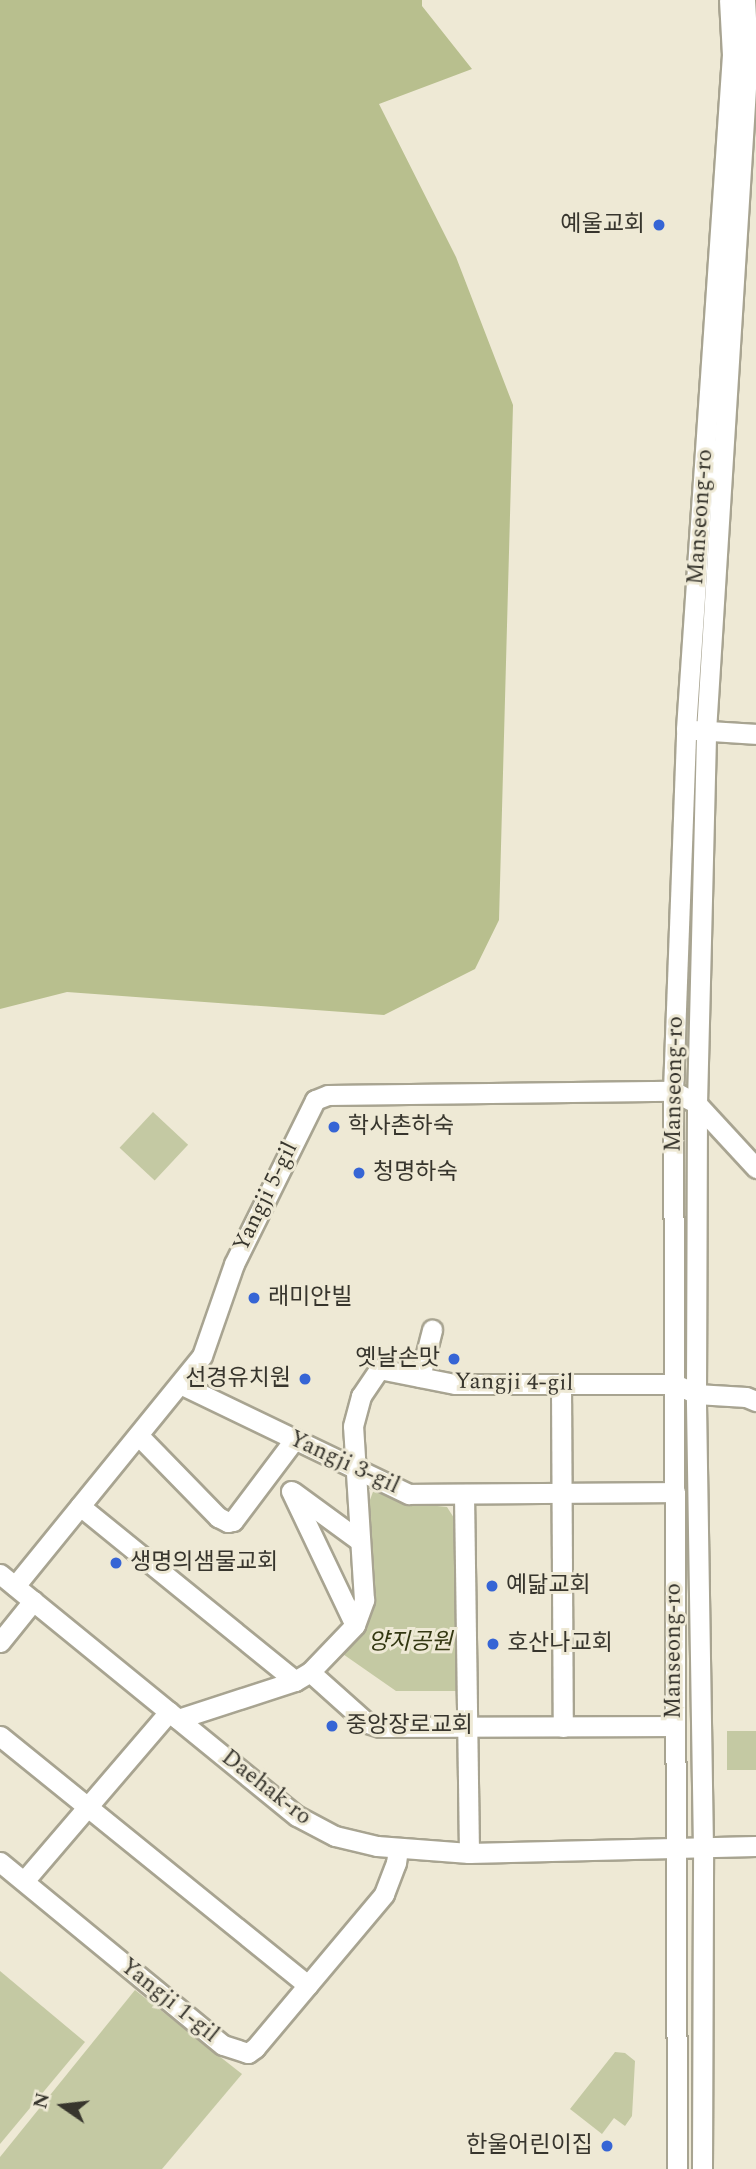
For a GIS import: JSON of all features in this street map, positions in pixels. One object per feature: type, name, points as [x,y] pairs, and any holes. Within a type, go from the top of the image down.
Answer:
[{"type":"street","name":"Manseong-ro","points":[[729,0],[746,55]]},
{"type":"street","name":"Manseong-ro","points":[[677,2169],[674,1850],[674,1091],[696,730],[746,55],[745,0]]},
{"type":"street","name":"Manseong-ro","points":[[696,730],[696,1394],[703,1849],[702,2169]]},
{"type":"street","points":[[696,730],[756,734]]},
{"type":"street","points":[[674,1091],[697,1104],[756,1168]]},
{"type":"street","name":"Yangji 5-gil","points":[[7,1580],[80,1506],[204,1351],[234,1264],[315,1100],[328,1095],[674,1091]]},
{"type":"street","points":[[420,1377],[432,1329]]},
{"type":"street","name":"Yangji 4-gil","points":[[355,1469],[353,1426],[361,1396],[376,1372],[386,1368],[455,1384],[675,1384]]},
{"type":"street","name":"Yangji 3-gil","points":[[180,1384],[409,1494],[675,1492]]},
{"type":"street","points":[[675,1384],[696,1394],[746,1397],[756,1401]]},
{"type":"street","points":[[561,1385],[563,1727]]},
{"type":"street","points":[[138,1435],[225,1522],[233,1521],[294,1440]]},
{"type":"street","points":[[24,1881],[88,1807],[174,1716],[303,1677],[355,1625],[364,1600],[355,1469]]},
{"type":"street","points":[[268,1474],[360,1541]]},
{"type":"street","points":[[291,1491],[355,1625]]},
{"type":"street","points":[[464,1494],[468,1853]]},
{"type":"street","points":[[80,1506],[303,1677],[373,1725],[395,1728],[674,1726]]},
{"type":"street","name":"Daehak-ro","points":[[7,1580],[297,1816],[320,1829],[358,1843],[468,1853],[756,1846]]},
{"type":"street","points":[[0,1642],[33,1601]]},
{"type":"street","points":[[0,1736],[308,1984]]},
{"type":"street","name":"Yangji 1-gil","points":[[0,1862],[233,2050],[247,2053],[255,2048],[384,1894],[396,1863],[397,1848]]},
{"type":"green space","points":[[0,0],[422,0],[422,6],[472,69],[379,104],[456,257],[513,405],[499,920],[475,969],[384,1015],[67,992],[0,1009]]},
{"type":"green space","points":[[153,1112],[188,1145],[155,1181],[120,1148]]},
{"type":"green space","name":"양지공원","points":[[374,1489],[398,1502],[447,1507],[454,1518],[456,1691],[396,1691],[340,1652],[370,1619],[373,1586],[367,1508]]},
{"type":"green space","points":[[727,1731],[756,1731],[756,1770],[727,1770]]},
{"type":"green space","points":[[0,1971],[85,2042],[0,2144]]},
{"type":"green space","points":[[135,1990],[242,2074],[162,2169],[0,2169],[0,2157]]},
{"type":"green space","points":[[615,2052],[625,2053],[635,2061],[632,2116],[625,2126],[614,2118],[602,2134],[570,2109]]},
{"type":"place","name":"예울교회","points":[[659,225]]},
{"type":"place","name":"학사촌하숙","points":[[334,1127]]},
{"type":"place","name":"청명하숙","points":[[359,1173]]},
{"type":"place","name":"래미안빌","points":[[254,1298]]},
{"type":"place","name":"옛날손맛","points":[[454,1359]]},
{"type":"place","name":"선경유치원","points":[[305,1379]]},
{"type":"place","name":"생명의샘물교회","points":[[116,1563]]},
{"type":"place","name":"예닮교회","points":[[492,1586]]},
{"type":"place","name":"호산나교회","points":[[493,1644]]},
{"type":"place","name":"중앙장로교회","points":[[332,1726]]},
{"type":"place","name":"한울어린이집","points":[[607,2146]]}]
